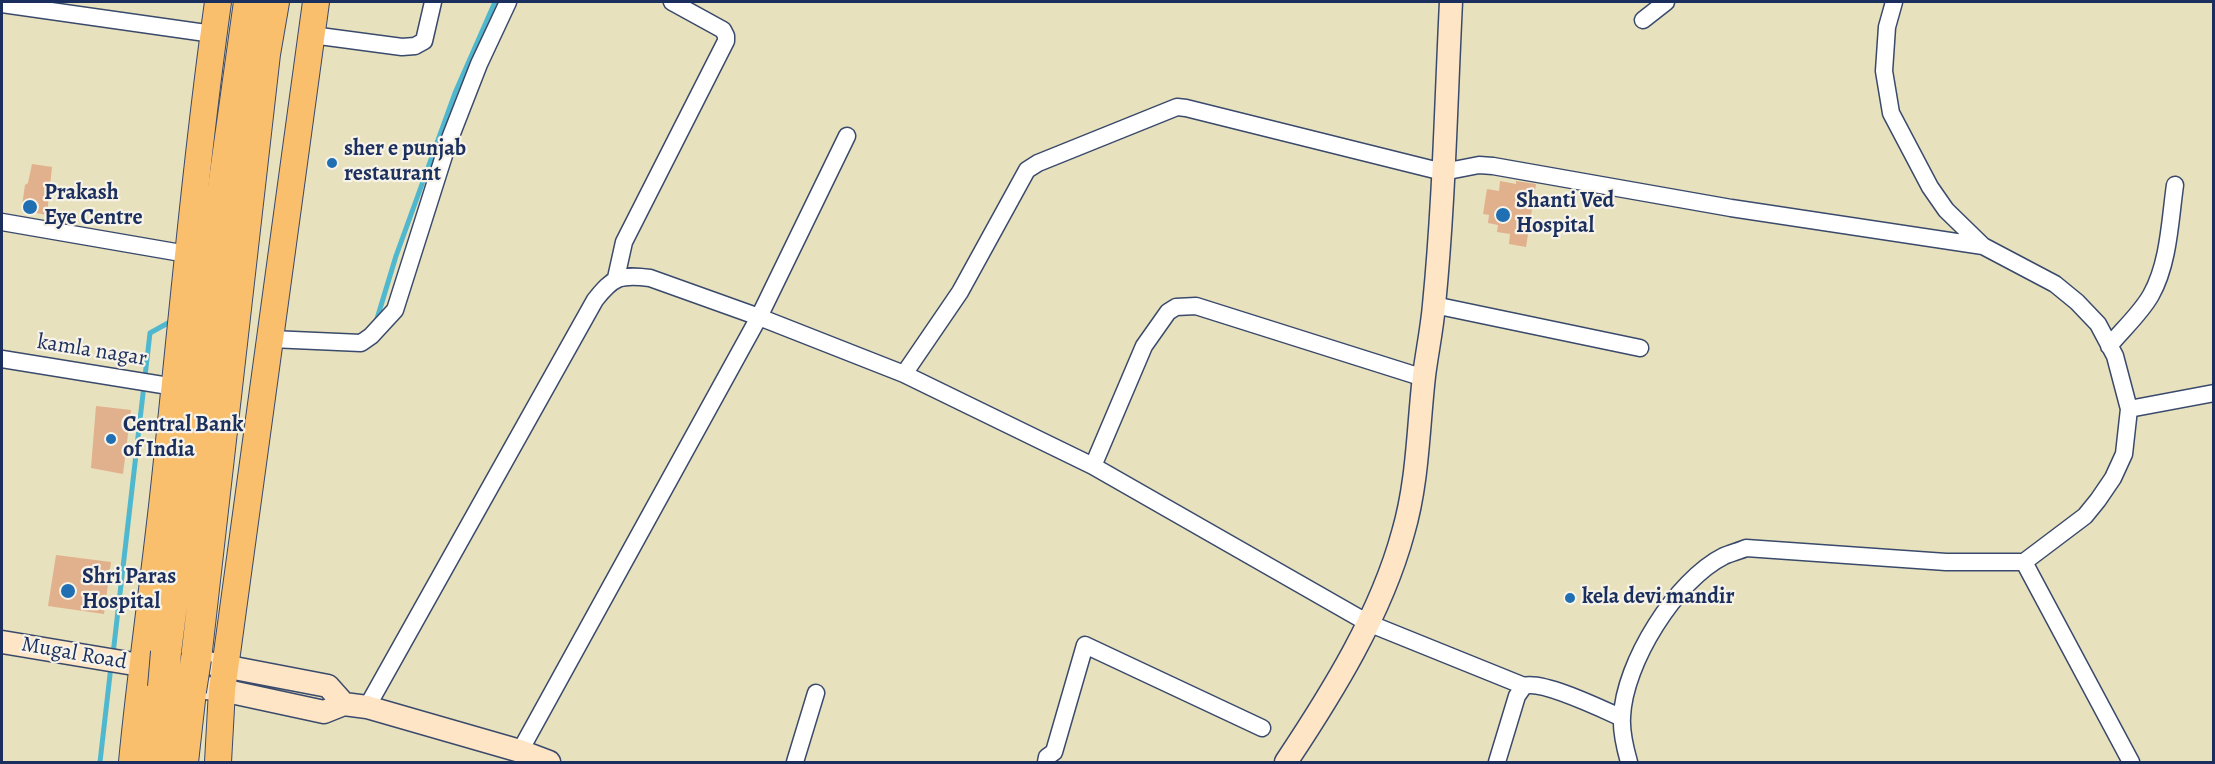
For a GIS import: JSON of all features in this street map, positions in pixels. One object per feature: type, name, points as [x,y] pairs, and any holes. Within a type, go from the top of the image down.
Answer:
[{"type":"highway","points":[[158,762],[165,700],[163,687],[166,652],[213,259],[249,2]]},
{"type":"highway","points":[[183,762],[264,66],[274,2]]},
{"type":"main road","points":[[132,762],[128,663],[155,384],[188,254],[218,2]]},
{"type":"main road","points":[[218,762],[224,678],[316,2]]},
{"type":"street","points":[[312,35],[402,47],[415,46],[424,41],[433,2]]},
{"type":"street","points":[[271,339],[362,343],[395,310],[447,146],[479,64],[508,2]]},
{"type":"street","points":[[367,707],[595,300],[616,278],[624,242],[726,41],[723,30],[672,2]]},
{"type":"street","points":[[1286,762],[1334,687],[1368,624],[1395,558],[1409,510],[1434,304],[1451,2]]},
{"type":"street","points":[[1643,20],[1666,2]]},
{"type":"street","points":[[1629,762],[1622,718],[1627,685],[1637,658],[1657,622],[1694,579],[1723,556],[1746,548],[1946,562],[2024,562],[2085,516],[2113,478],[2124,454],[2129,409],[2115,356],[2097,324],[2077,302],[2055,284],[1983,246],[1946,210],[1935,195],[1891,113],[1884,71],[1887,27],[1894,2]]},
{"type":"street","points":[[2,4],[213,33]]},
{"type":"street","points":[[904,374],[960,292],[1027,170],[1038,163],[1171,108],[1186,108],[1443,172],[1479,165],[1493,166],[1731,208],[1983,246]]},
{"type":"street","points":[[520,751],[759,317],[847,136]]},
{"type":"street","points":[[2109,346],[2150,297],[2159,280],[2175,185]]},
{"type":"street","points":[[2,222],[188,254]]},
{"type":"street","points":[[616,278],[635,276],[650,278],[759,317],[904,374],[1093,466],[1368,624],[1524,686],[1533,684],[1567,695],[1622,718]]},
{"type":"street","points":[[1434,304],[1640,348]]},
{"type":"street","points":[[1093,466],[1144,346],[1159,322],[1176,307],[1196,306],[1424,378]]},
{"type":"street","name":"kamla nagar","points":[[2,359],[155,384]]},
{"type":"street","points":[[2129,409],[2214,393]]},
{"type":"street","points":[[2024,562],[2131,762]]},
{"type":"street","name":"Mugal Road","points":[[2,642],[128,663]]},
{"type":"street","points":[[1046,762],[1047,757],[1054,752],[1085,645],[1262,728]]},
{"type":"street","points":[[128,663],[158,657],[224,678],[328,686],[344,704],[367,707],[520,751],[549,762]]},
{"type":"street","points":[[1497,762],[1517,696],[1524,686]]},
{"type":"street","points":[[795,762],[816,693]]},
{"type":"building","points":[[32,164],[52,167],[47,215],[25,211],[26,206],[22,206],[25,185],[28,183]]},
{"type":"building","points":[[1500,181],[1536,184],[1526,247],[1509,244],[1510,234],[1497,232],[1498,225],[1488,223],[1489,215],[1483,214],[1487,189],[1499,191]]},
{"type":"building","name":"Central Bank of India","points":[[96,406],[131,410],[123,474],[91,468]]},
{"type":"building","points":[[56,555],[111,562],[104,614],[48,606]]},
{"type":"waterway","points":[[376,322],[396,256],[455,93],[495,2]]},
{"type":"waterway","points":[[113,654],[150,333],[168,323]]},
{"type":"waterway","points":[[100,762],[111,666]]},
{"type":"place","name":"sher e punjab restaurant","points":[[332,163]]},
{"type":"place","name":"Prakash Eye Centre","points":[[30,207]]},
{"type":"place","name":"Shanti Ved Hospital","points":[[1503,215]]},
{"type":"place","name":"Central Bank of India","points":[[111,439]]},
{"type":"place","name":"Shri Paras Hospital","points":[[68,591]]},
{"type":"place","name":"kela devi mandir","points":[[1570,598]]}]
